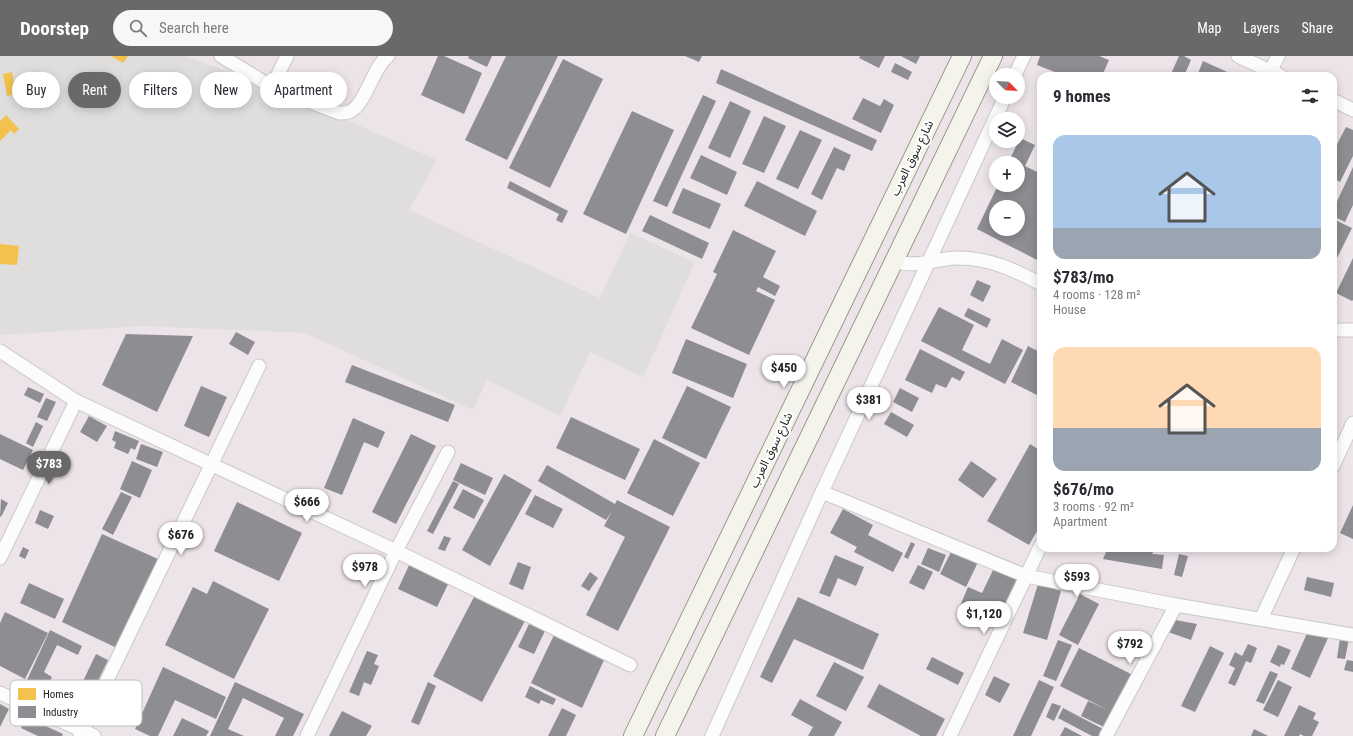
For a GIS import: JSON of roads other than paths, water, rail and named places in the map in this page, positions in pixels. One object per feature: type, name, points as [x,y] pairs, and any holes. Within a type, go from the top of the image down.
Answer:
[{"type":"main road","name":"شارع سوق العرب","points":[[633,736],[962,56]]},
{"type":"main road","points":[[664,736],[993,56]]},
{"type":"street","points":[[221,56],[260,80]]},
{"type":"street","points":[[279,72],[287,56]]},
{"type":"street","points":[[326,108],[339,113],[349,112],[356,107],[382,61],[388,56]]},
{"type":"street","points":[[1018,68],[1024,56]]},
{"type":"street","points":[[1238,56],[1269,72]]},
{"type":"street","points":[[1274,72],[1278,56]]},
{"type":"street","points":[[1337,102],[1353,110]]},
{"type":"street","points":[[712,736],[822,492],[1002,104]]},
{"type":"street","points":[[894,261],[908,264],[958,258],[986,261],[1012,270],[1037,282]]},
{"type":"street","points":[[1337,330],[1353,330]]},
{"type":"street","points":[[0,351],[76,401],[396,551],[630,666]]},
{"type":"street","points":[[110,680],[259,366]]},
{"type":"street","points":[[0,558],[76,401]]},
{"type":"street","points":[[1337,457],[1353,423]]},
{"type":"street","points":[[307,736],[396,551],[448,452]]},
{"type":"street","points":[[822,492],[1026,576],[1176,605],[1353,635]]},
{"type":"street","points":[[950,736],[1037,552]]},
{"type":"street","points":[[1261,619],[1292,552]]},
{"type":"street","points":[[1106,736],[1176,605]]},
{"type":"street","points":[[0,693],[10,698]]},
{"type":"street","points":[[68,726],[85,734]]}]
